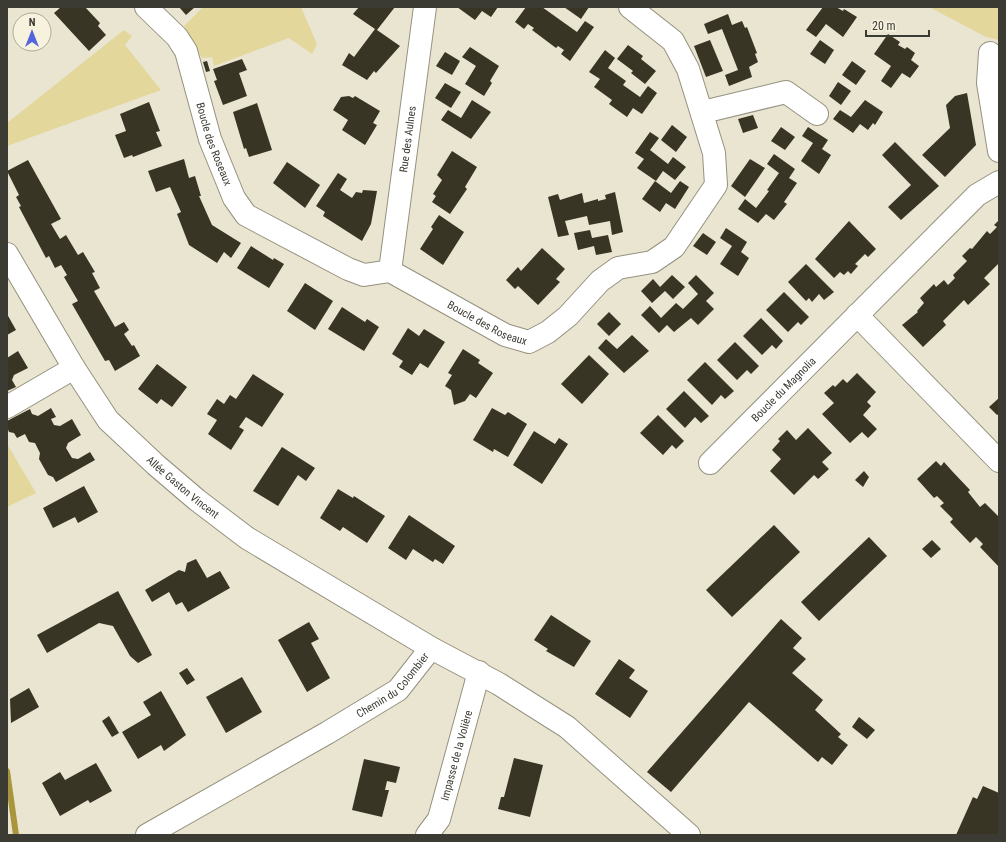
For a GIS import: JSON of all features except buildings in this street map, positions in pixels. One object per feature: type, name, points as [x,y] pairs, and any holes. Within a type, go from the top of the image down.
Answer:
[{"type":"street","name":"Boucle des Roseaux","points":[[146,7],[177,37],[186,51],[210,139],[234,198],[246,215],[348,269],[364,275],[390,271],[505,335],[529,342],[548,332],[568,316],[600,282],[618,268],[652,262],[674,247],[716,185],[714,153],[703,112],[688,70],[673,41],[630,7]]},
{"type":"street","name":"Rue des Aulnes","points":[[390,271],[425,7]]},
{"type":"street","points":[[990,53],[988,83],[999,151]]},
{"type":"street","points":[[703,112],[786,92],[817,114]]},
{"type":"street","name":"Boucle du Magnolia","points":[[710,463],[977,195],[999,182]]},
{"type":"street","name":"Allée Gaston Vincent","points":[[7,254],[74,368],[108,420],[156,465],[197,500],[247,538],[431,648]]},
{"type":"street","points":[[857,315],[999,461]]},
{"type":"street","points":[[7,407],[74,368]]},
{"type":"street","name":"Chemin du Colombier","points":[[147,835],[327,733],[398,690],[431,648],[479,672],[567,727],[678,832]]},
{"type":"street","name":"Impasse de la Volière","points":[[427,835],[439,819],[479,672]]},
{"type":"shaded area","points":[[203,7],[301,7],[317,44],[312,54],[289,38],[214,66],[212,57],[202,58],[184,26]]},
{"type":"shaded area","points":[[929,7],[999,7],[999,40],[986,37]]},
{"type":"shaded area","points":[[124,30],[132,36],[125,45],[161,90],[7,146],[7,123]]},
{"type":"shaded area","points":[[7,444],[36,493],[7,507]]},
{"type":"waterway","points":[[7,771],[16,835]]}]
